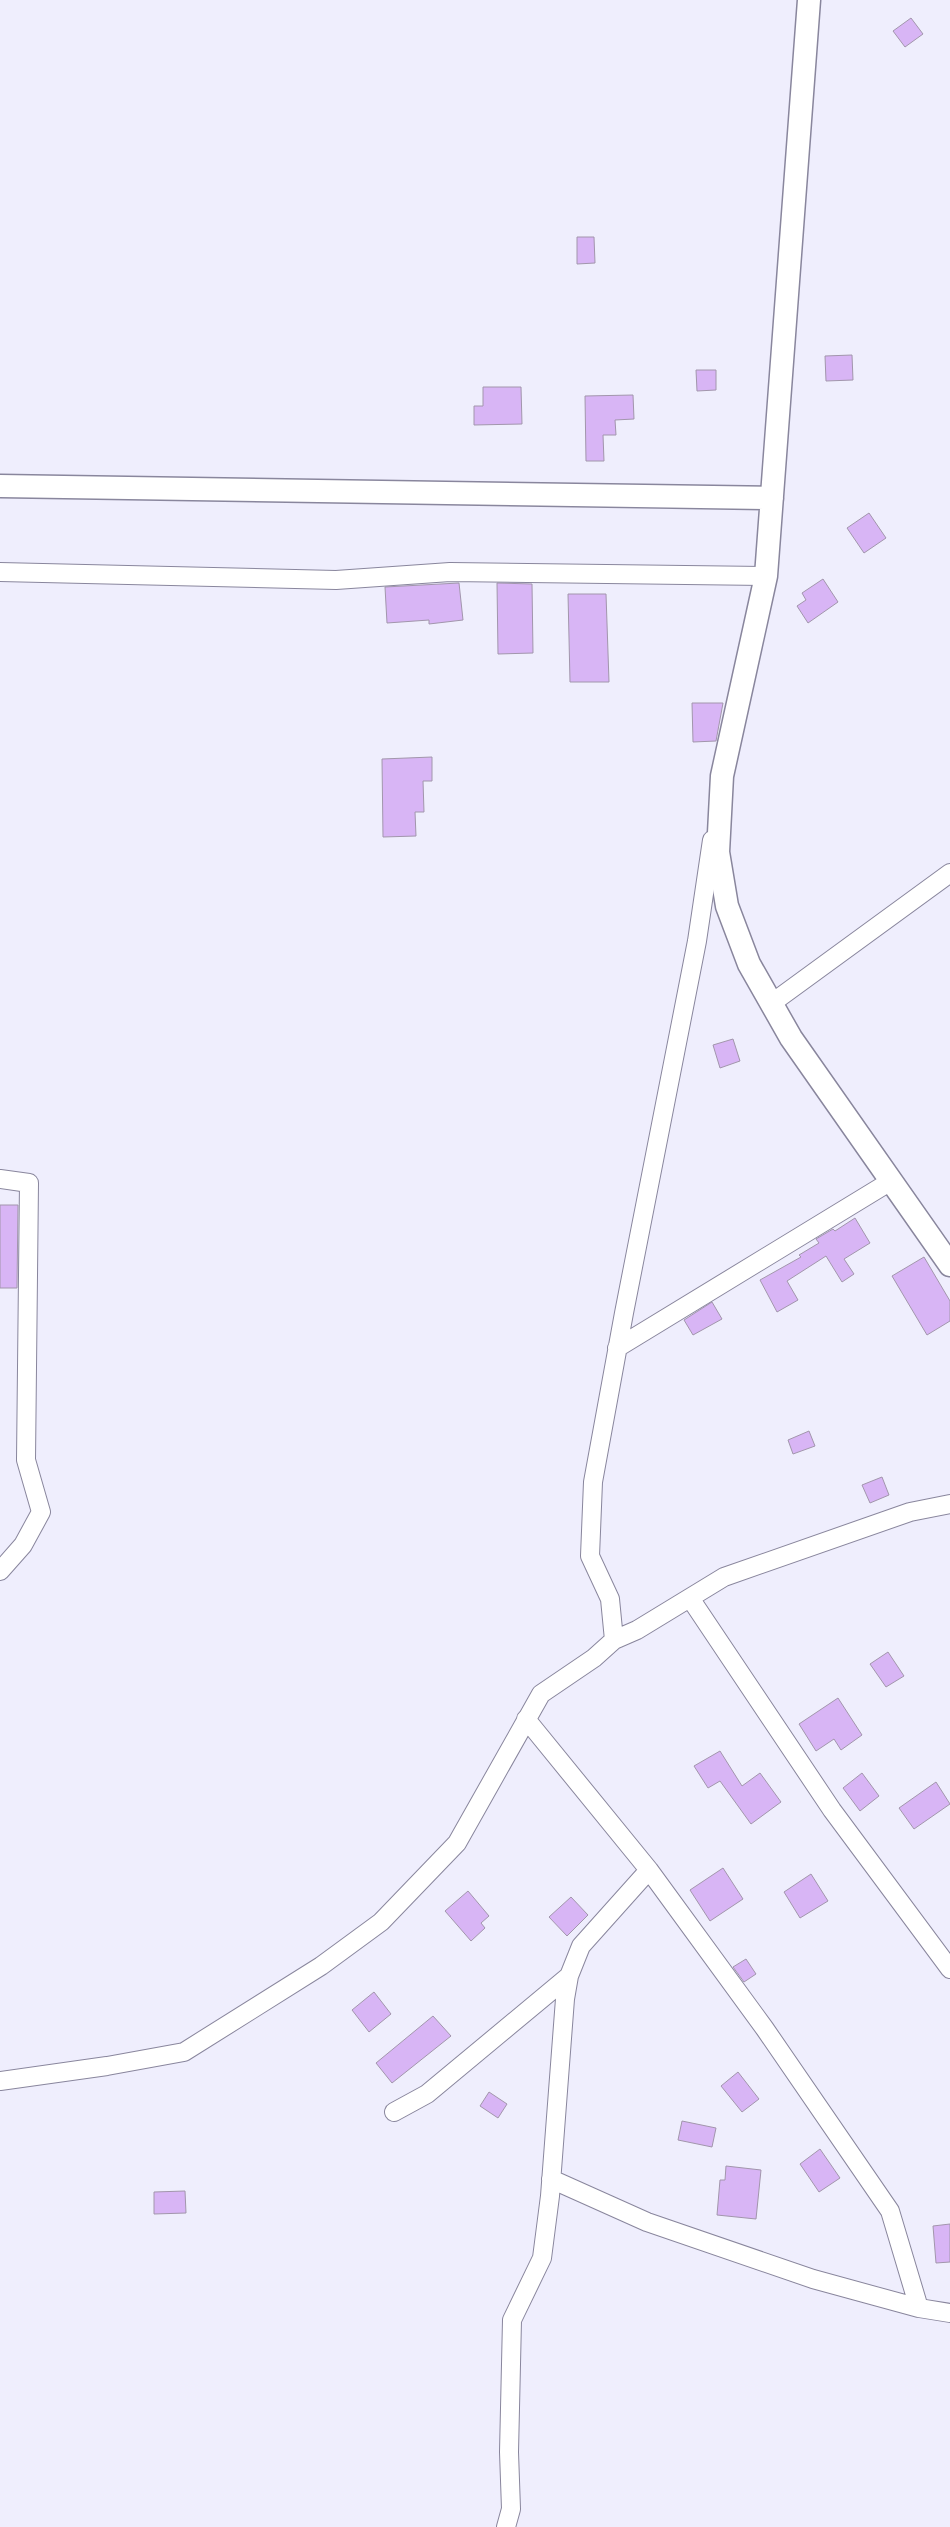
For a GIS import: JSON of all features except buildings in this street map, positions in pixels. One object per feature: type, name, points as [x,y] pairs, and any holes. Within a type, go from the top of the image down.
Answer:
[{"type":"main road","points":[[809,0],[766,576],[722,776],[718,852],[726,906],[749,964],[791,1038],[950,1265]]},
{"type":"main road","points":[[0,486],[772,498]]},
{"type":"street","points":[[0,572],[336,580],[450,572],[766,576]]},
{"type":"street","points":[[614,1640],[610,1599],[590,1556],[593,1482],[697,941],[722,776]]},
{"type":"street","points":[[772,1003],[950,873]]},
{"type":"street","points":[[0,1180],[29,1183],[26,1460],[41,1512],[23,1544],[0,1571]]},
{"type":"street","points":[[618,1348],[891,1181]]},
{"type":"street","points":[[0,2081],[107,2066],[184,2052],[321,1966],[381,1922],[457,1843],[540,1694],[594,1658],[614,1640],[637,1630],[724,1577],[910,1512],[950,1504]]},
{"type":"street","points":[[690,1598],[832,1810],[950,1969]]},
{"type":"street","points":[[526,1719],[650,1870],[765,2029],[890,2211],[919,2308]]},
{"type":"street","points":[[506,2527],[512,2509],[510,2452],[512,2320],[542,2258],[551,2178],[565,1999],[569,1976],[581,1946],[650,1870]]},
{"type":"street","points":[[394,2112],[427,2094],[569,1976]]},
{"type":"street","points":[[551,2178],[647,2222],[813,2278],[919,2308],[950,2313]]}]
